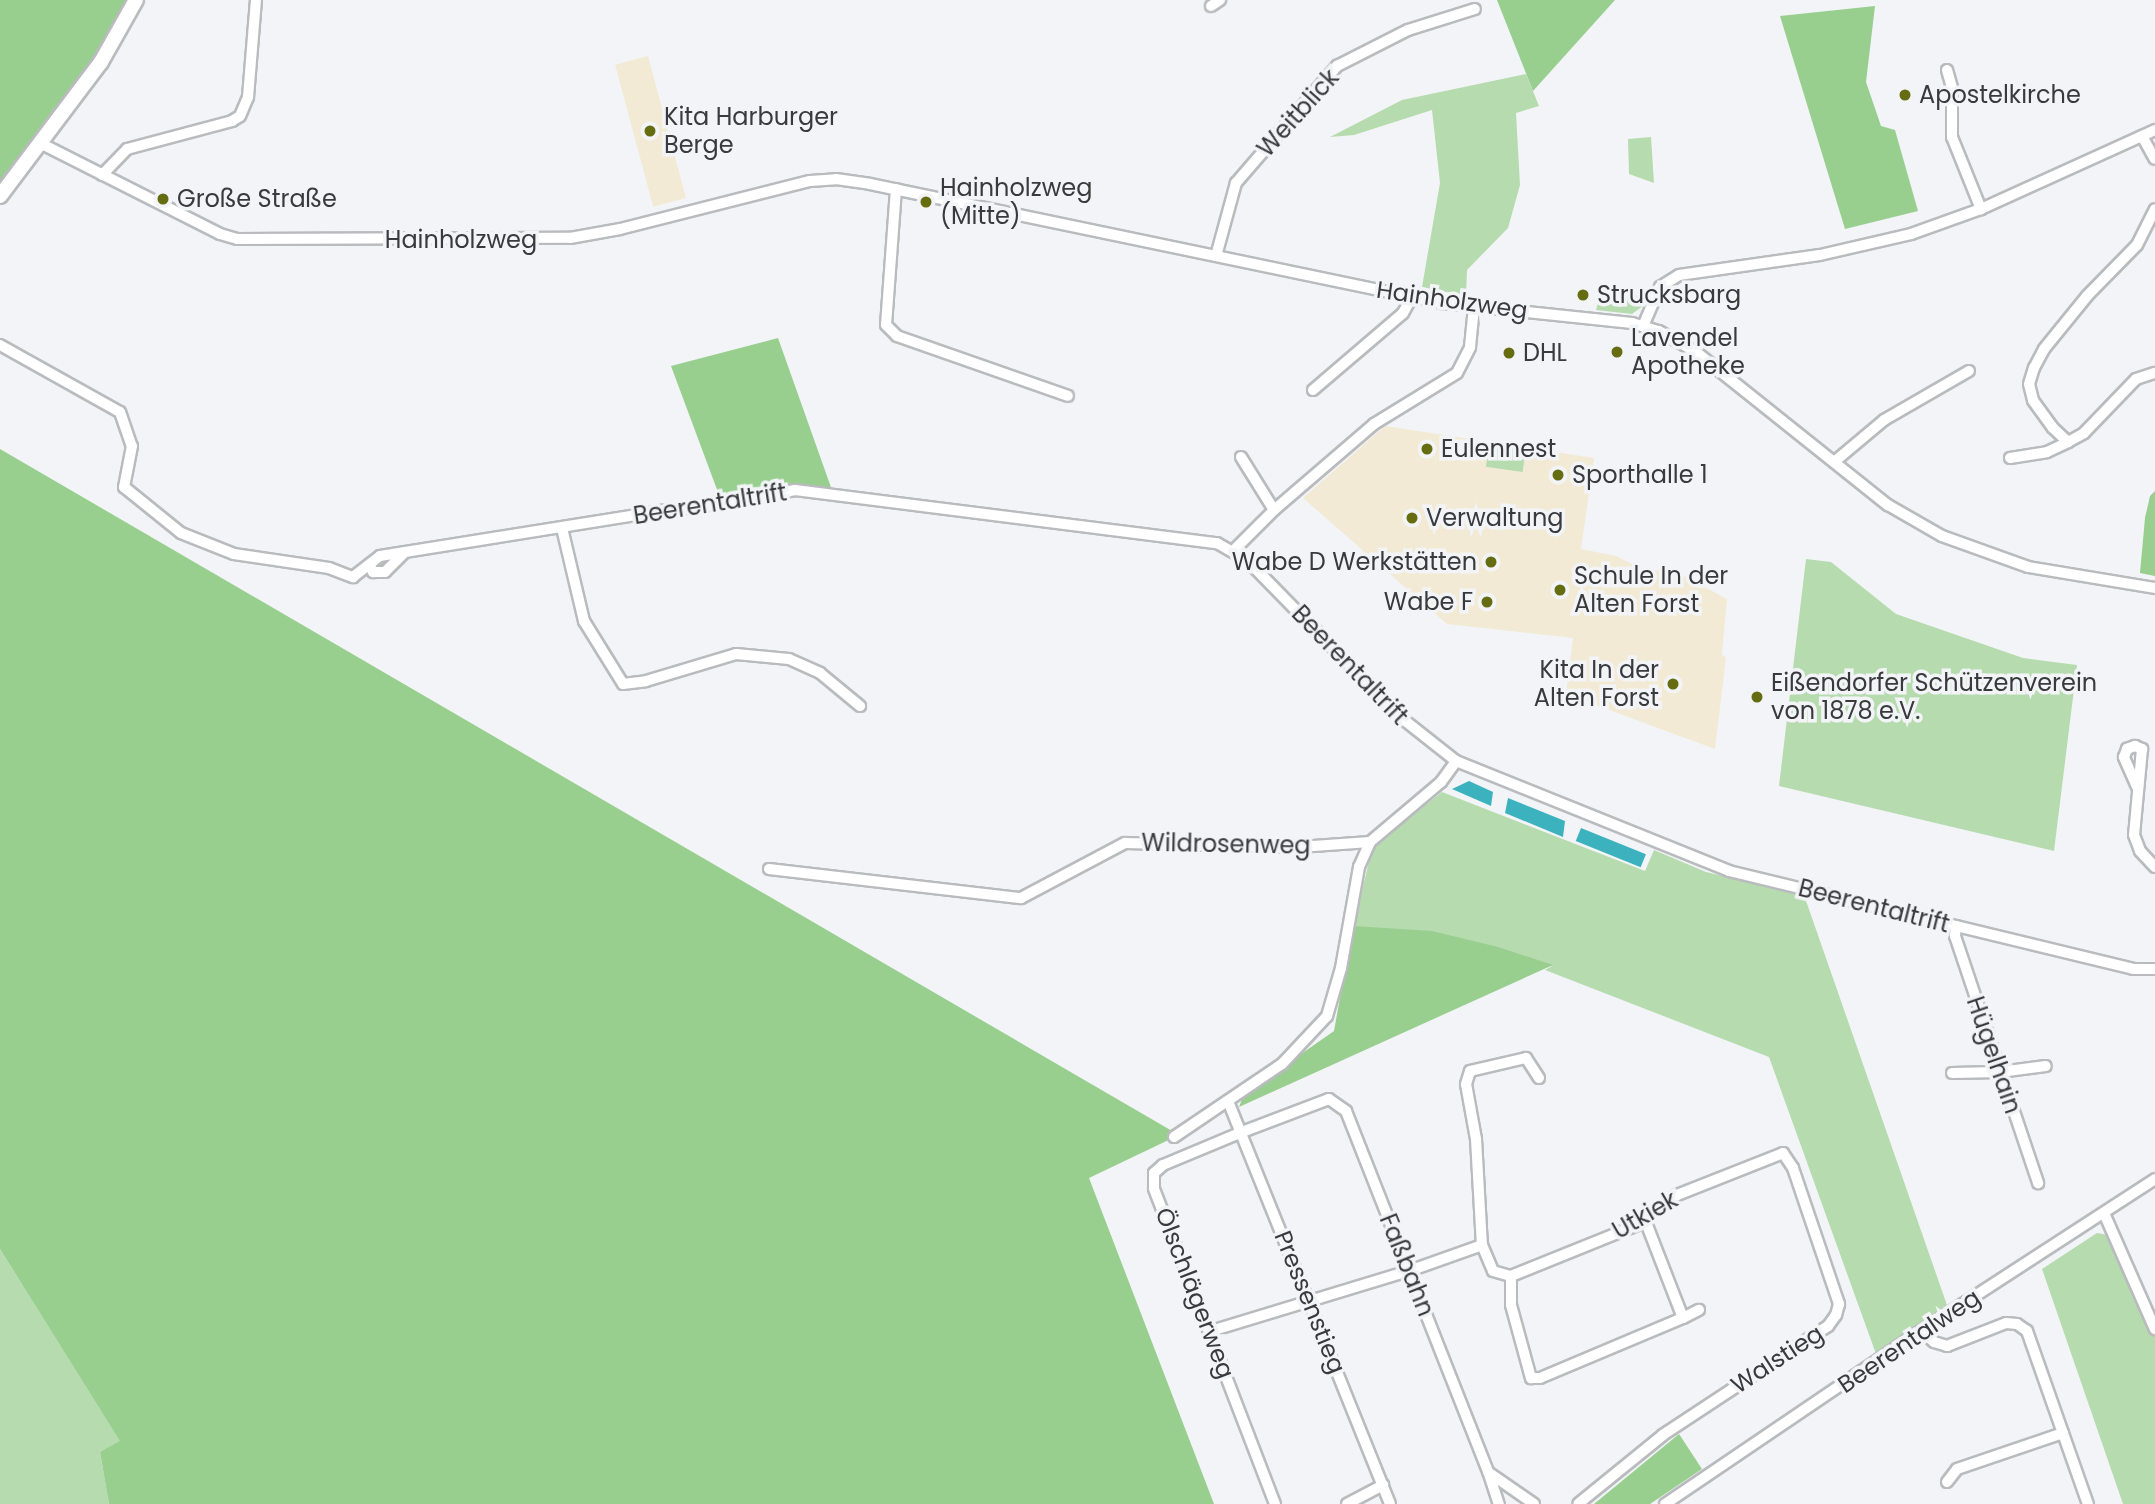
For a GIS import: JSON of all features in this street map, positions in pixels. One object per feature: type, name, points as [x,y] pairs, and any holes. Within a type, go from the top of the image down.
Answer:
[{"type":"main road","points":[[0,197],[101,62],[136,0]]},
{"type":"street","points":[[102,174],[127,149],[232,121],[240,116],[248,97],[256,0]]},
{"type":"street","name":"Weitblick","points":[[1216,256],[1236,183],[1337,66],[1408,30],[1475,9]]},
{"type":"street","points":[[1947,70],[1952,88],[1952,136],[1981,209]]},
{"type":"street","points":[[2155,130],[1981,209],[1911,234],[1828,253],[1679,275],[1660,288],[1643,326],[1659,331],[1696,352],[1888,505],[1913,521],[1967,547],[2028,567],[2155,588]]},
{"type":"street","points":[[2142,136],[2155,159]]},
{"type":"street","name":"Hainholzweg","points":[[42,144],[220,234],[261,241],[570,238],[620,229],[810,181],[836,180],[895,189],[1412,297],[1474,307],[1597,318],[1643,326]]},
{"type":"street","points":[[895,189],[886,325],[897,336],[1068,397]]},
{"type":"street","points":[[2068,442],[2053,428],[2033,400],[2029,384],[2034,368],[2044,349],[2087,296],[2137,245],[2155,209]]},
{"type":"street","points":[[1313,390],[1403,313],[1412,297]]},
{"type":"street","points":[[1234,550],[1274,510],[1374,424],[1457,373],[1470,347],[1474,307]]},
{"type":"street","name":"Beerentaltrift","points":[[0,345],[120,412],[132,446],[124,487],[181,533],[234,554],[330,568],[353,577],[362,567],[370,566],[377,557],[744,501],[785,490],[806,490],[1198,540],[1234,550],[1399,716],[1455,761],[1717,867],[2130,968],[2155,969]]},
{"type":"street","points":[[1834,461],[1884,420],[1969,371]]},
{"type":"street","points":[[2010,458],[2047,452],[2084,433],[2136,379],[2155,373]]},
{"type":"street","points":[[1241,457],[1274,510]]},
{"type":"street","points":[[562,528],[584,621],[623,684],[646,681],[736,654],[789,659],[820,673],[860,706]]},
{"type":"street","name":"Beerentaltrift","points":[[370,566],[373,572],[385,572],[405,552]]},
{"type":"street","points":[[1174,1137],[1282,1063],[1327,1016],[1341,968],[1359,867],[1370,842],[1441,782],[1455,761]]},
{"type":"street","points":[[2138,789],[2134,835],[2140,851],[2155,867]]},
{"type":"street","name":"Wildrosenweg","points":[[769,869],[1021,898],[1125,843],[1298,847],[1370,842]]},
{"type":"street","name":"Hügelhain","points":[[1956,926],[1955,936],[2038,1183]]},
{"type":"street","points":[[1539,1078],[1526,1058],[1470,1071],[1466,1084],[1476,1139],[1482,1245],[1493,1271],[1511,1276],[1511,1305],[1531,1378],[1540,1378],[1699,1310]]},
{"type":"street","points":[[1952,1073],[2000,1072],[2046,1066]]},
{"type":"street","name":"Faßbahn","points":[[1242,1132],[1329,1099],[1346,1111],[1499,1504]]},
{"type":"street","name":"Pressenstieg","points":[[1228,1101],[1390,1504]]},
{"type":"street","name":"Ölschlägerweg","points":[[1242,1132],[1163,1165],[1154,1173],[1154,1188],[1275,1504]]},
{"type":"street","name":"Utkiek","points":[[1511,1276],[1646,1220],[1677,1195],[1783,1153]]},
{"type":"street","name":"Walstieg","points":[[1578,1504],[1663,1435],[1833,1321],[1838,1309],[1838,1297],[1793,1168],[1783,1153]]},
{"type":"street","name":"Beerentalweg","points":[[1665,1504],[1921,1331],[2155,1179]]},
{"type":"street","points":[[2104,1213],[2155,1329]]},
{"type":"street","points":[[1646,1220],[1683,1318]]},
{"type":"street","points":[[1211,1331],[1409,1271],[1482,1245]]},
{"type":"street","points":[[1921,1331],[1934,1342],[1947,1346],[2006,1324],[2021,1326],[2031,1337],[2088,1504]]},
{"type":"street","points":[[1947,1482],[1957,1469],[2063,1433]]},
{"type":"street","points":[[1488,1472],[1534,1504]]},
{"type":"street","points":[[1347,1504],[1383,1485]]},
{"type":"shaded area","name":"Kita Harburger Berge","points":[[648,56],[686,198],[653,207],[615,65]]},
{"type":"shaded area","name":"Schule In der Alten Forst","points":[[1385,426],[1594,458],[1581,549],[1616,556],[1638,567],[1684,576],[1727,599],[1722,654],[1726,658],[1715,749],[1566,694],[1573,638],[1447,624],[1303,498]]},
{"type":"green space","points":[[0,0],[128,0],[111,37],[0,189]]},
{"type":"green space","points":[[1497,0],[1615,0],[1533,91]]},
{"type":"green space","points":[[1875,6],[1866,82],[1881,126],[1895,130],[1918,211],[1845,229],[1780,16]]},
{"type":"green space","points":[[1526,74],[1539,106],[1516,113],[1520,185],[1508,228],[1467,270],[1466,296],[1422,287],[1440,183],[1432,110],[1354,135],[1330,137],[1402,100]]},
{"type":"green space","points":[[1651,137],[1654,183],[1629,174],[1628,139]]},
{"type":"green space","points":[[1642,294],[1645,298],[1643,306],[1632,314],[1596,310],[1598,303]]},
{"type":"green space","points":[[778,338],[833,493],[806,490],[722,503],[671,366]]},
{"type":"green space","points":[[1489,445],[1526,450],[1523,472],[1486,467]]},
{"type":"green space","points":[[0,449],[1179,1135],[1089,1178],[1214,1504],[109,1504],[100,1452],[120,1441],[0,1249]]},
{"type":"green space","points":[[2155,491],[2155,576],[2140,573],[2145,518],[2150,496]]},
{"type":"green space","points":[[1806,559],[1831,562],[1896,614],[2023,658],[2077,665],[2054,851],[1779,786]]},
{"type":"green space","points":[[1442,792],[1645,871],[1654,850],[1706,872],[1804,895],[1948,1308],[1876,1354],[1769,1057],[1545,970],[1552,966],[1353,926],[1373,846]]},
{"type":"green space","points":[[1353,926],[1432,931],[1498,947],[1553,965],[1239,1107],[1244,1094],[1334,1031]]},
{"type":"green space","points":[[2097,1233],[2114,1236],[2155,1328],[2155,1504],[2123,1504],[2042,1269]]},
{"type":"green space","points":[[0,1249],[121,1442],[100,1452],[109,1504],[0,1504]]},
{"type":"green space","points":[[1679,1434],[1702,1469],[1650,1504],[1594,1504]]},
{"type":"water","points":[[1469,781],[1493,792],[1491,806],[1452,789]]},
{"type":"water","points":[[1508,798],[1565,821],[1563,837],[1505,813]]},
{"type":"water","points":[[1581,828],[1646,854],[1641,867],[1576,841]]},
{"type":"place","name":"Apostelkirche","points":[[1905,95]]},
{"type":"place","name":"Kita Harburger Berge","points":[[650,131]]},
{"type":"place","name":"Große Straße","points":[[163,199]]},
{"type":"place","name":"Hainholzweg (Mitte)","points":[[926,202]]},
{"type":"place","name":"Strucksbarg","points":[[1583,295]]},
{"type":"place","name":"Lavendel Apotheke","points":[[1617,352]]},
{"type":"place","name":"DHL","points":[[1509,353]]},
{"type":"place","name":"Eulennest","points":[[1427,449]]},
{"type":"place","name":"Sporthalle 1","points":[[1558,475]]},
{"type":"place","name":"Verwaltung","points":[[1412,518]]},
{"type":"place","name":"Wabe D Werkstätten","points":[[1491,562]]},
{"type":"place","name":"Schule In der Alten Forst","points":[[1560,590]]},
{"type":"place","name":"Wabe F","points":[[1487,602]]},
{"type":"place","name":"Kita In der Alten Forst","points":[[1673,684]]},
{"type":"place","name":"Eißendorfer Schützenverein von 1878 e.V.","points":[[1757,697]]}]
